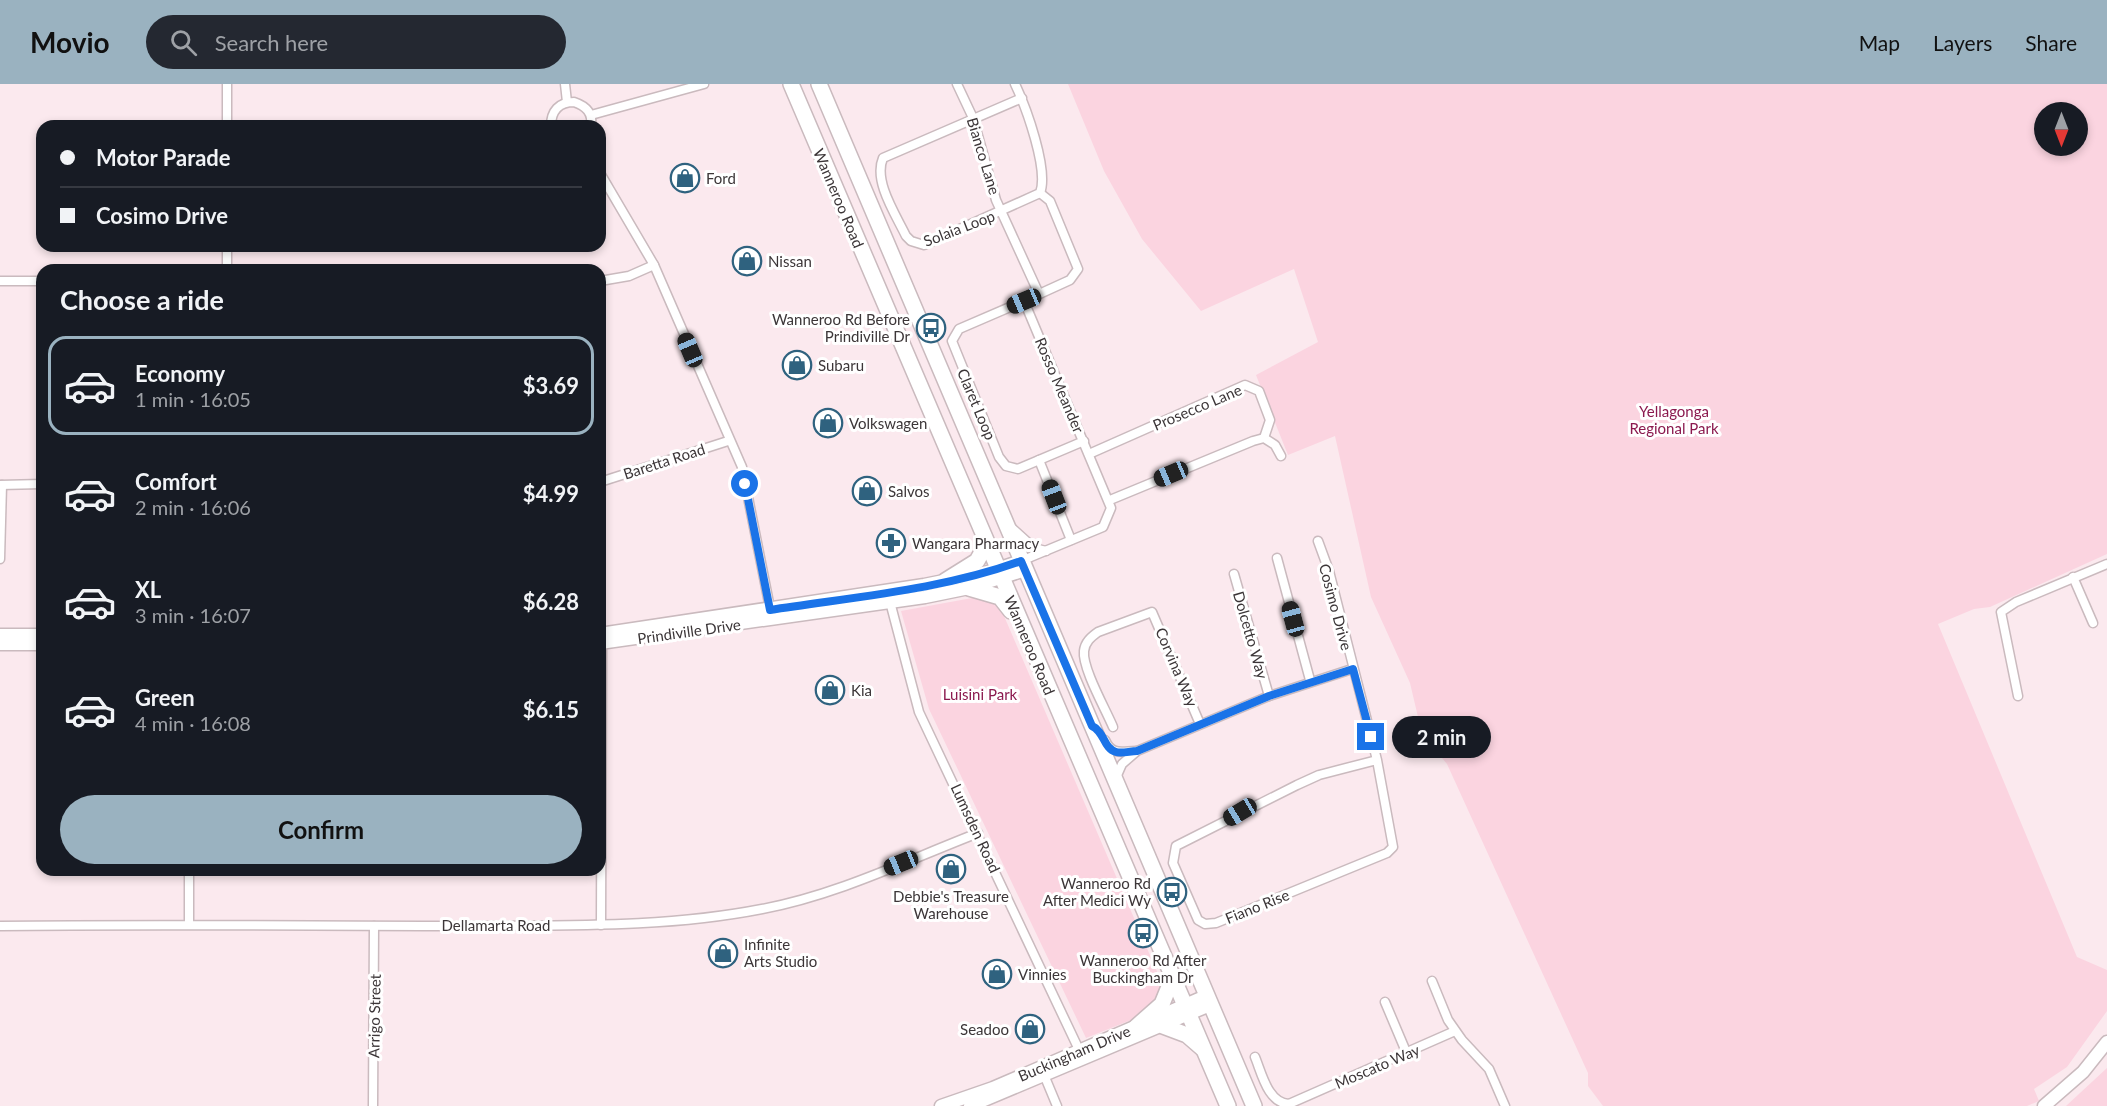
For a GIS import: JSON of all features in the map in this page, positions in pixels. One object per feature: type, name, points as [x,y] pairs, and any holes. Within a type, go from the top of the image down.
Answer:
[{"type":"highway","name":"Wanneroo Road","points":[[791,84],[986,545],[1228,1106]]},
{"type":"highway","name":"Wanneroo Road","points":[[824,89],[1000,515],[1254,1106]]},
{"type":"highway","points":[[945,581],[977,561],[986,545]]},
{"type":"highway","points":[[969,588],[1000,597],[1019,620]]},
{"type":"highway","points":[[1136,1027],[1162,1004],[1173,976]]},
{"type":"highway","points":[[1163,1026],[1187,1035],[1204,1050]]},
{"type":"street","points":[[227,84],[227,120]]},
{"type":"street","points":[[565,84],[567,102]]},
{"type":"street","points":[[591,115],[704,84]]},
{"type":"street","name":"Bianco Lane","points":[[957,84],[973,118],[996,200],[1039,294]]},
{"type":"street","points":[[1015,84],[1022,98],[1043,176],[1040,193],[1050,201],[1078,269],[1070,280],[1024,301]]},
{"type":"street","name":"Solaia Loop","points":[[1022,98],[883,158],[880,166],[882,181],[906,236],[917,244],[924,245],[1040,193]]},
{"type":"street","points":[[552,120],[554,111],[567,102],[581,104],[591,115],[591,120]]},
{"type":"street","points":[[606,183],[654,265],[728,441],[742,467],[771,614]]},
{"type":"street","points":[[606,280],[629,276],[654,265]]},
{"type":"street","points":[[0,281],[36,281]]},
{"type":"street","name":"Rosso Meander","points":[[1024,301],[1110,500]]},
{"type":"street","name":"Claret Loop","points":[[1024,301],[959,329],[952,341],[1002,463],[1011,469],[1018,469],[1084,441]]},
{"type":"street","name":"Prosecco Lane","points":[[1089,454],[1245,386],[1259,391],[1267,410],[1270,423],[1264,438]]},
{"type":"street","points":[[1023,565],[1046,551],[1103,526],[1110,514],[1110,500],[1264,438],[1275,445],[1281,456]]},
{"type":"street","name":"Baretta Road","points":[[606,480],[728,441]]},
{"type":"street","points":[[1039,460],[1071,540]]},
{"type":"street","points":[[0,559],[1,485],[36,484]]},
{"type":"street","points":[[1000,515],[1034,548],[1046,551]]},
{"type":"street","name":"Cosimo Drive","points":[[1317,542],[1329,571],[1377,760],[1393,847]]},
{"type":"street","points":[[1277,558],[1310,680]]},
{"type":"street","points":[[2018,696],[2001,612],[2016,602],[2107,564]]},
{"type":"street","name":"Prindiville Drive","points":[[606,638],[889,596],[969,588],[1023,565]]},
{"type":"street","name":"Prindiville Drive","points":[[889,596],[945,581],[999,574]]},
{"type":"street","name":"Dolcetto Way","points":[[1234,574],[1269,696]]},
{"type":"street","points":[[2073,577],[2093,623]]},
{"type":"street","name":"Lumsden Road","points":[[889,596],[919,712],[1082,1055]]},
{"type":"street","name":"Corvina Way","points":[[1113,727],[1085,662],[1085,646],[1090,637],[1098,632],[1152,612],[1200,724]]},
{"type":"street","points":[[0,634],[36,635]]},
{"type":"street","points":[[0,644],[36,644]]},
{"type":"street","points":[[1092,726],[1101,731],[1110,749],[1117,753],[1137,751],[1310,680],[1353,669]]},
{"type":"street","points":[[1115,780],[1122,764],[1137,751]]},
{"type":"street","name":"Fiano Rise","points":[[1377,760],[1319,776],[1267,798],[1217,827],[1180,843],[1172,853],[1173,863],[1195,917],[1201,922],[1212,924],[1387,853],[1393,847]]},
{"type":"street","name":"Dellamarta Road","points":[[0,926],[189,923],[374,926],[658,924],[765,909],[843,886],[978,833]]},
{"type":"street","points":[[189,876],[189,923]]},
{"type":"street","points":[[601,876],[601,925]]},
{"type":"street","name":"Arrigo Street","points":[[373,1106],[374,926]]},
{"type":"street","points":[[1432,981],[1455,1031],[1489,1069],[1505,1106]]},
{"type":"street","name":"Buckingham Drive","points":[[1082,1055],[1136,1027],[1208,1001]]},
{"type":"street","points":[[1385,1002],[1407,1054]]},
{"type":"street","name":"Buckingham Drive","points":[[970,1106],[997,1097],[1043,1072],[1082,1055],[1163,1026],[1188,1010]]},
{"type":"street","name":"Moscato Way","points":[[1255,1057],[1271,1094],[1286,1104],[1407,1054],[1455,1031]]},
{"type":"street","points":[[2044,1106],[2083,1072],[2107,1042]]},
{"type":"street","points":[[1043,1072],[1057,1106]]},
{"type":"street","name":"Buckingham Drive","points":[[941,1106],[997,1097]]},
{"type":"green space","name":"Yellagonga Regional Park","points":[[1068,84],[2107,84],[2107,554],[1990,607],[1974,609],[1938,624],[2077,957],[2107,970],[2107,1011],[2067,1067],[2034,1089],[2039,1101],[2027,1106],[1603,1106],[1588,1086],[1588,1073],[1447,764],[1422,734],[1410,683],[1371,597],[1335,436],[1288,455],[1256,375],[1318,342],[1294,269],[1201,311],[1142,239],[1104,171]]},
{"type":"green space","name":"Luisini Park","points":[[992,588],[1171,1004],[1086,1038],[929,709],[901,611],[972,598]]},
{"type":"green space","points":[[2107,1068],[2107,1106],[2066,1106]]},
{"type":"place","name":"Ford","points":[[685,178]]},
{"type":"place","name":"Nissan","points":[[747,261]]},
{"type":"place","name":"Wanneroo Rd Before Prindiville Dr","points":[[931,328]]},
{"type":"place","name":"Subaru","points":[[797,365]]},
{"type":"place","name":"Volkswagen","points":[[828,423]]},
{"type":"place","name":"Salvos","points":[[867,491]]},
{"type":"place","name":"Wangara Pharmacy","points":[[891,543]]},
{"type":"place","name":"Kia","points":[[830,690]]},
{"type":"place","name":"Debbie's Treasure Warehouse","points":[[951,869]]},
{"type":"place","name":"Wanneroo Rd After Medici Wy","points":[[1172,892]]},
{"type":"place","name":"Wanneroo Rd After Buckingham Dr","points":[[1143,933]]},
{"type":"place","name":"Infinite Arts Studio","points":[[723,953]]},
{"type":"place","name":"Vinnies","points":[[997,974]]},
{"type":"place","name":"Seadoo","points":[[1030,1029]]},
{"type":"route","points":[[745,484],[770,610],[928,584],[997,570],[1021,561],[1092,726],[1101,731],[1106,744],[1117,753],[1137,751],[1310,680],[1353,669],[1371,737]]}]
